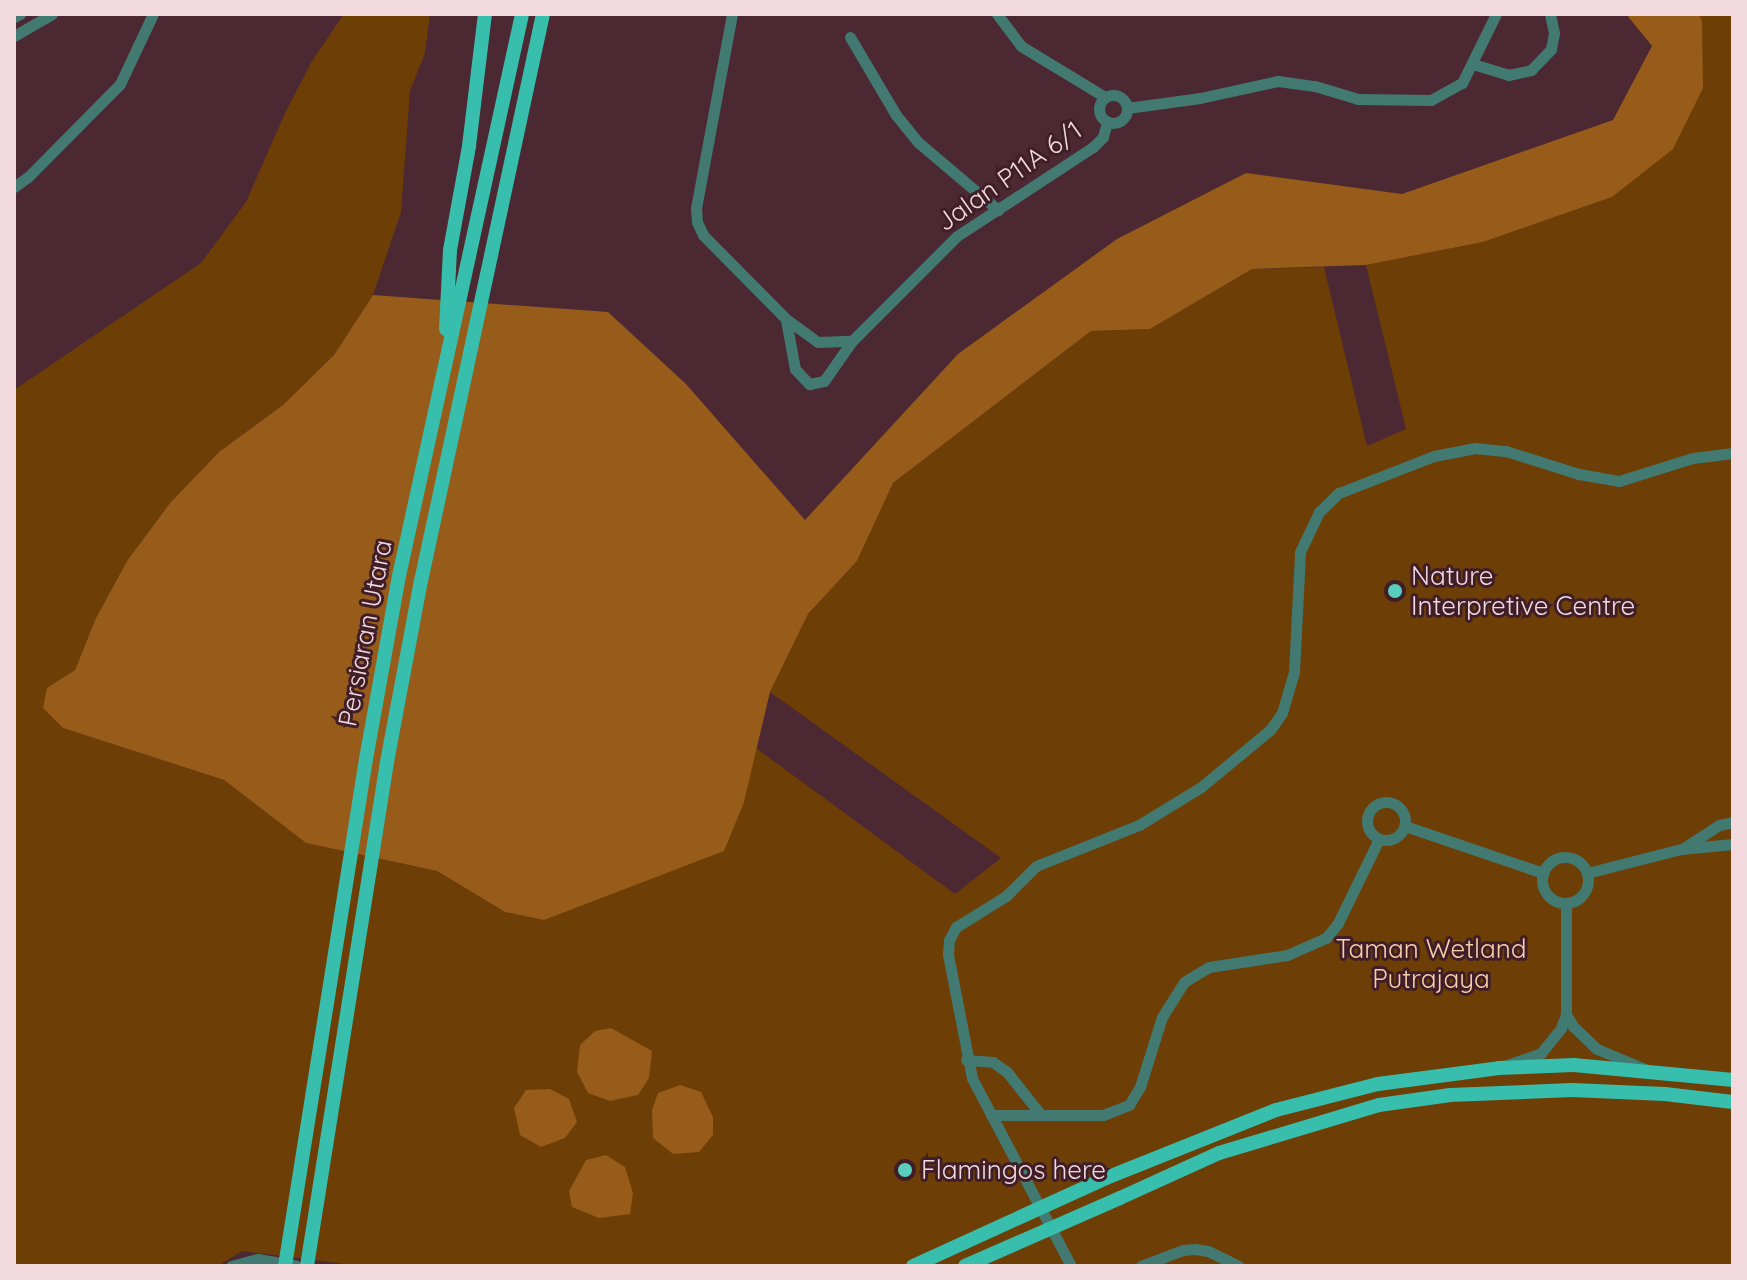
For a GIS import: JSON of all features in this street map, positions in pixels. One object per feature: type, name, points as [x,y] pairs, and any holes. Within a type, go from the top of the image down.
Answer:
[{"type":"main road","points":[[445,366],[450,250],[469,146],[485,14]]},
{"type":"main road","name":"Persiaran Utara","points":[[285,1266],[366,759],[399,576],[522,14]]},
{"type":"main road","name":"Persiaran Utara","points":[[307,1266],[387,762],[421,581],[543,14]]},
{"type":"main road","points":[[913,1266],[1106,1178],[1276,1110],[1378,1084],[1499,1068],[1574,1065],[1733,1080]]},
{"type":"main road","points":[[965,1266],[1219,1153],[1379,1105],[1450,1095],[1572,1090],[1733,1102]]},
{"type":"street","points":[[14,17],[20,14]]},
{"type":"street","points":[[14,36],[52,14]]},
{"type":"street","points":[[14,187],[28,177],[120,84],[153,14]]},
{"type":"street","points":[[732,14],[696,208],[697,222],[703,235],[786,319],[818,342],[852,341]]},
{"type":"street","name":"Jalan P11A 6/1","points":[[997,14],[1021,46],[1105,97]]},
{"type":"street","points":[[1127,108],[1200,98],[1278,81],[1315,86],[1358,99],[1431,100],[1462,83],[1496,14]]},
{"type":"street","points":[[1473,64],[1508,75],[1531,70],[1551,49],[1554,33],[1550,14]]},
{"type":"street","points":[[850,37],[896,115],[919,143],[998,210]]},
{"type":"street","points":[[1114,95],[1123,99],[1127,108],[1125,117],[1117,123],[1107,122],[1100,115],[1099,105],[1105,97],[1114,95]]},
{"type":"street","name":"Jalan P11A 6/1","points":[[786,319],[795,369],[809,384],[824,381],[852,341],[957,236],[1093,147],[1103,137],[1107,122]]},
{"type":"street","points":[[1071,1266],[991,1115],[966,1060],[948,954],[949,940],[956,927],[1006,896],[1036,866],[1139,825],[1201,787],[1270,730],[1282,713],[1294,672],[1300,552],[1319,512],[1339,493],[1434,456],[1475,448],[1506,451],[1579,474],[1619,481],[1693,458],[1733,453]]},
{"type":"street","points":[[1378,803],[1396,804],[1406,817],[1405,826],[1395,839],[1379,839],[1371,834],[1367,817],[1378,803]]},
{"type":"street","points":[[1681,849],[1719,825],[1733,822]]},
{"type":"street","points":[[1405,826],[1543,873]]},
{"type":"street","points":[[991,1115],[1103,1115],[1129,1105],[1140,1087],[1162,1017],[1184,982],[1209,967],[1287,955],[1326,938],[1338,923],[1379,839]]},
{"type":"street","points":[[1587,873],[1681,849],[1733,844]]},
{"type":"street","points":[[1543,873],[1556,859],[1565,857],[1575,859],[1587,873],[1584,894],[1566,903]]},
{"type":"street","points":[[1543,873],[1547,894],[1566,903]]},
{"type":"street","points":[[1499,1068],[1541,1053],[1552,1042],[1566,1014],[1566,903]]},
{"type":"street","points":[[1566,1014],[1573,1026],[1597,1049],[1654,1073]]},
{"type":"street","points":[[966,1060],[993,1062],[1007,1072],[1041,1115]]},
{"type":"street","points":[[1141,1266],[1183,1250],[1195,1249],[1222,1256],[1239,1266]]},
{"type":"street","points":[[231,1266],[258,1259],[296,1266]]},
{"type":"green space","name":"Taman Wetland Putrajaya","points":[[344,14],[430,14],[425,53],[410,91],[401,212],[373,295],[334,355],[283,405],[219,452],[170,503],[127,561],[96,618],[75,670],[47,689],[63,728],[224,780],[306,843],[437,871],[505,912],[744,802],[756,748],[955,894],[1001,858],[770,692],[808,614],[857,561],[893,483],[1091,331],[1150,329],[1252,269],[1324,267],[1367,446],[1406,429],[1366,265],[1483,242],[1612,197],[1702,21],[1699,14],[1733,14],[1733,1266],[361,1266],[242,1251],[218,1266],[14,1266],[14,390],[201,263],[246,202],[285,113],[312,61]]},
{"type":"shaded area","points":[[1626,14],[1699,14],[1702,21],[1703,88],[1673,149],[1612,197],[1483,242],[1366,265],[1252,269],[1150,329],[1091,331],[893,483],[857,561],[808,614],[770,692],[744,802],[724,851],[544,920],[505,912],[437,871],[306,843],[224,780],[63,728],[43,708],[47,688],[75,670],[96,618],[127,561],[170,503],[219,452],[283,405],[334,355],[373,295],[608,312],[686,384],[805,520],[958,354],[1117,239],[1246,173],[1402,194],[1613,120],[1652,46]]},
{"type":"shaded area","points":[[611,1028],[652,1051],[649,1078],[638,1095],[610,1101],[588,1093],[577,1072],[580,1045],[595,1031]]},
{"type":"shaded area","points":[[680,1085],[701,1092],[713,1117],[713,1135],[699,1152],[673,1154],[653,1138],[652,1110],[658,1093]]},
{"type":"shaded area","points":[[550,1089],[569,1099],[577,1122],[565,1138],[541,1147],[520,1135],[514,1108],[526,1090]]},
{"type":"shaded area","points":[[606,1155],[625,1167],[633,1193],[630,1214],[599,1218],[572,1207],[569,1191],[586,1160]]},
{"type":"place","name":"Nature Interpretive Centre","points":[[1395,591]]},
{"type":"place","name":"Flamingos here","points":[[905,1170]]}]
